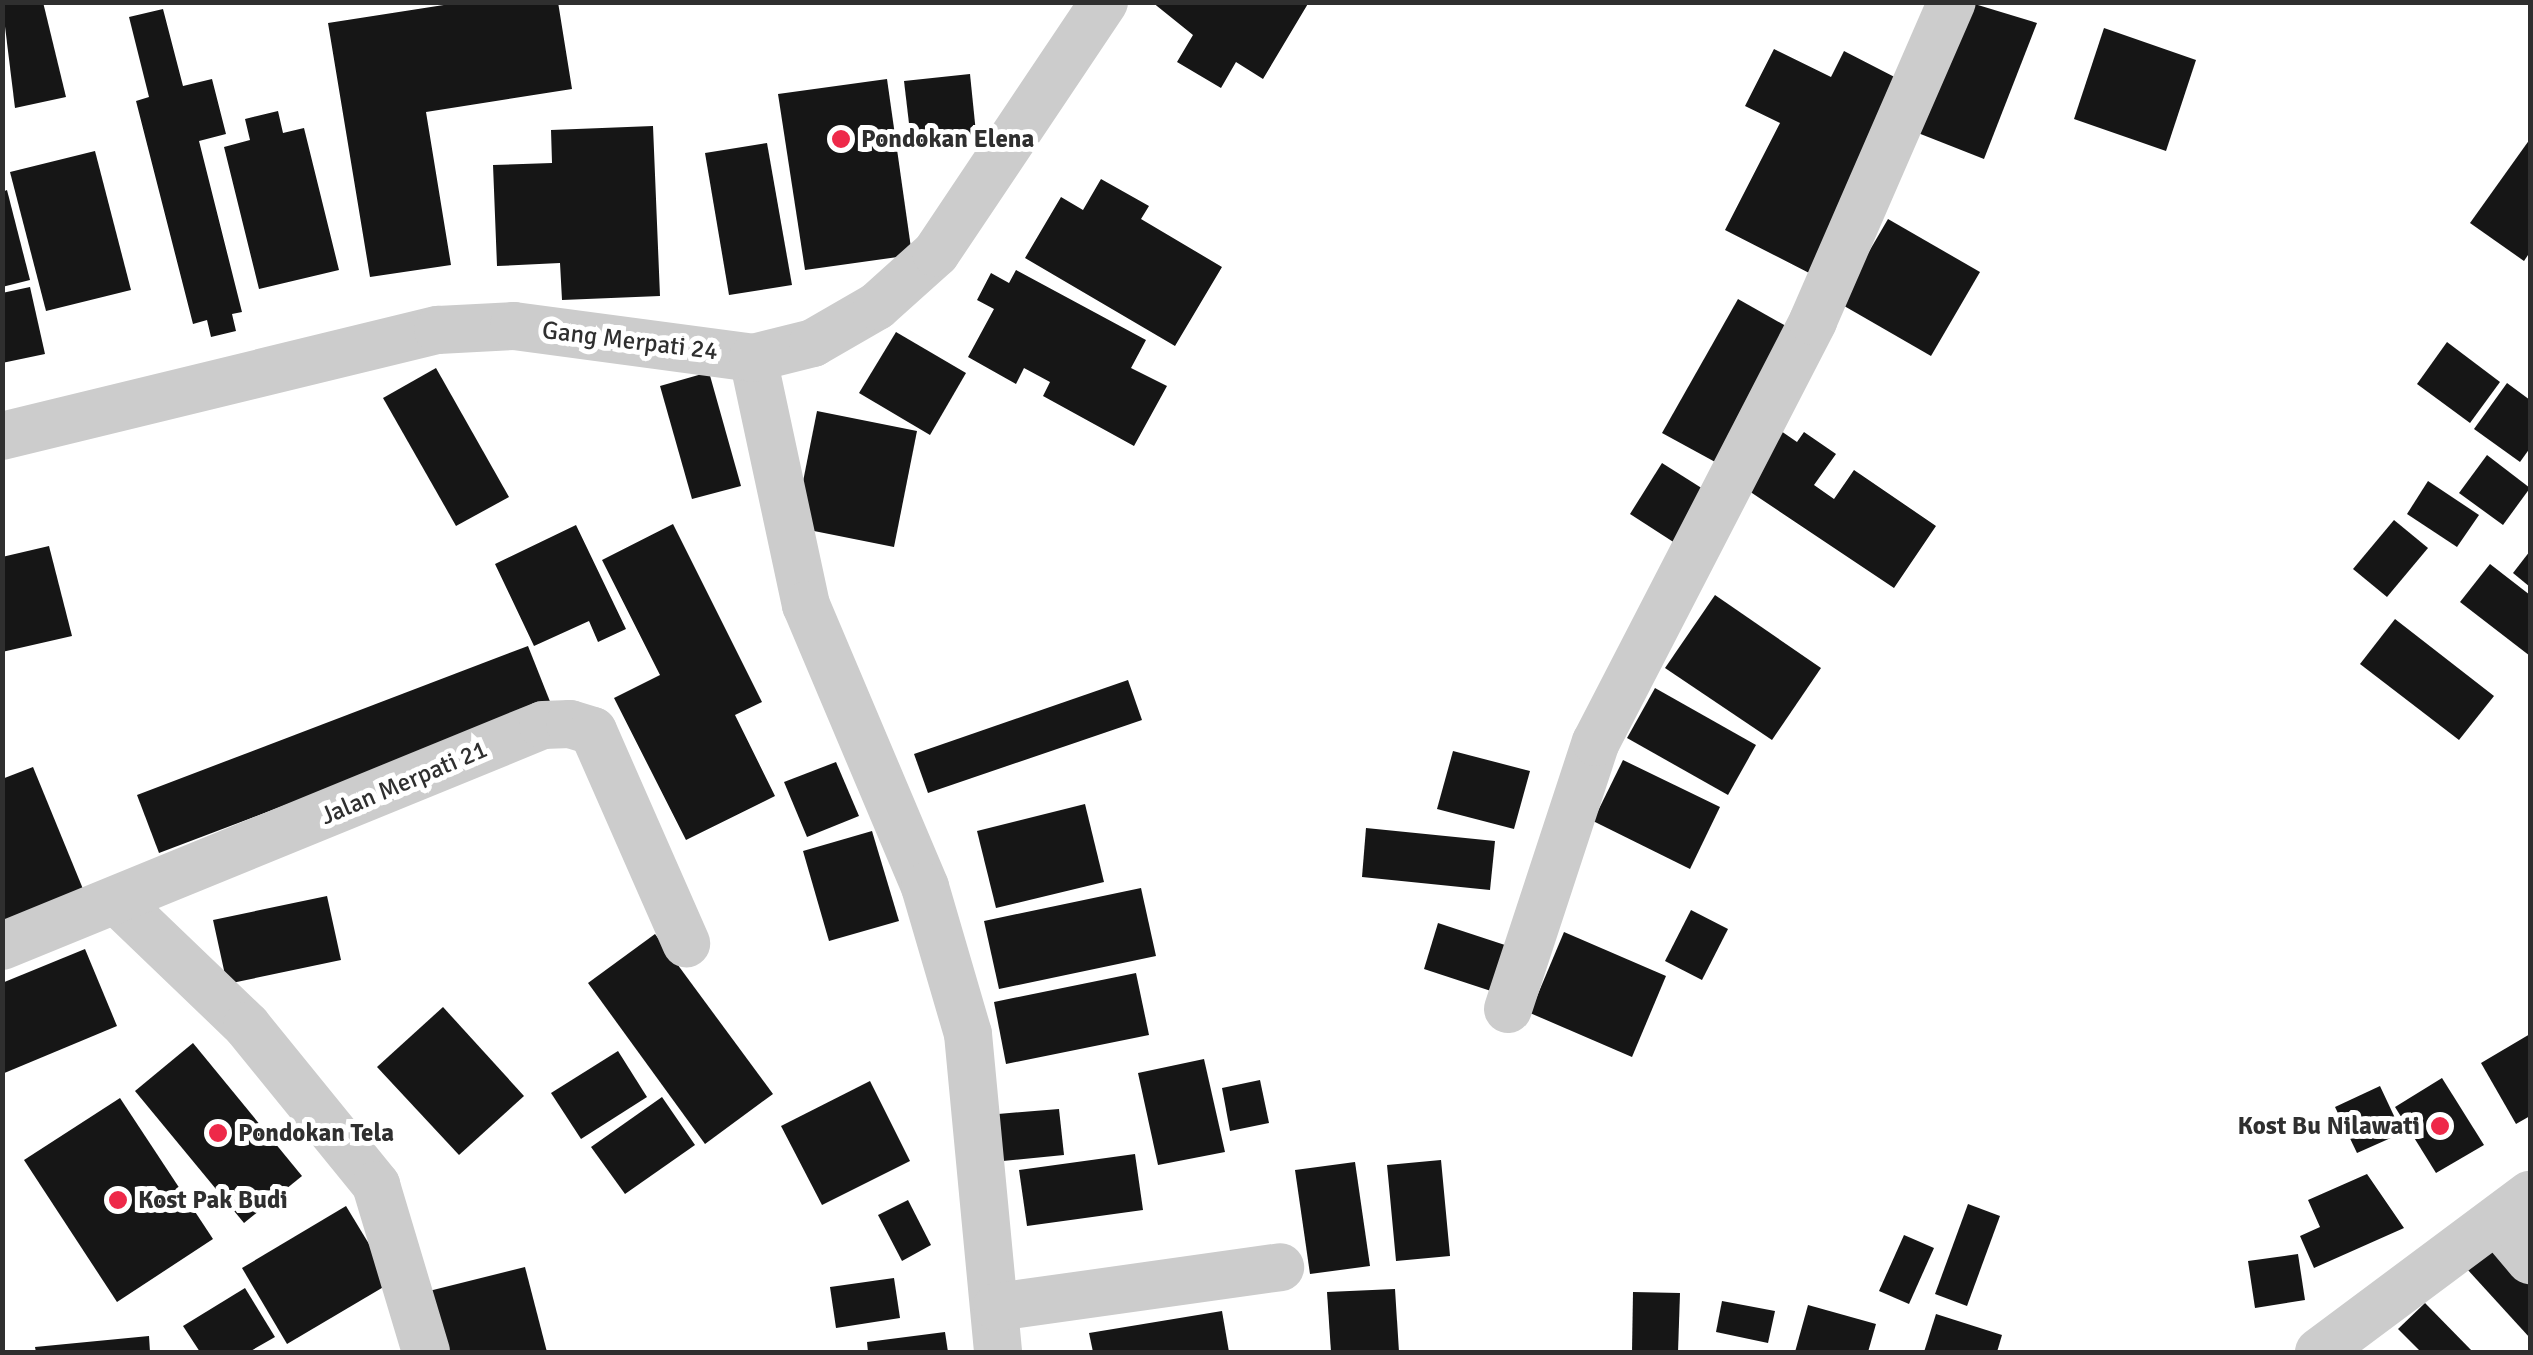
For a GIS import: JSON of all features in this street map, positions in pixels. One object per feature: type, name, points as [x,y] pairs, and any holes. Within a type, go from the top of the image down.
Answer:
[{"type":"street","name":"Gang Merpati 24","points":[[2,436],[438,330],[514,326],[753,358],[829,334],[936,253],[1104,2]]},
{"type":"street","points":[[1508,1009],[1596,742],[1813,321],[1952,2]]},
{"type":"street","points":[[753,358],[806,605],[925,886],[955,983],[988,1176],[997,1330],[1280,1267]]},
{"type":"street","name":"Jalan Merpati 21","points":[[2,946],[120,904],[542,724],[570,724],[593,731],[686,943]]},
{"type":"street","points":[[120,904],[247,1026],[376,1185],[426,1352]]},
{"type":"street","points":[[2319,1352],[2514,1208],[2530,1260]]},
{"type":"building","points":[[2,2],[43,2],[66,97],[15,108]]},
{"type":"building","points":[[463,2],[558,2],[572,89],[426,112],[451,265],[370,277],[328,23]]},
{"type":"building","points":[[1152,2],[1309,2],[1263,79],[1236,62],[1221,88],[1177,62],[1193,35]]},
{"type":"building","points":[[1968,2],[2037,23],[1984,159],[1918,133]]},
{"type":"building","points":[[163,9],[183,86],[212,79],[226,134],[199,141],[242,312],[232,314],[236,331],[211,337],[207,320],[193,324],[136,101],[149,97],[129,17]]},
{"type":"building","points":[[2104,28],[2196,60],[2166,151],[2074,119]]},
{"type":"building","points":[[1774,49],[1831,77],[1844,51],[1912,86],[1815,276],[1725,230],[1780,123],[1745,106]]},
{"type":"building","points":[[970,74],[977,143],[912,149],[904,81]]},
{"type":"building","name":"Pondokan Elena","points":[[887,79],[912,255],[805,270],[778,94]]},
{"type":"building","points":[[278,111],[283,133],[304,128],[339,270],[259,289],[224,147],[250,140],[245,119]]},
{"type":"building","points":[[653,126],[660,296],[562,300],[560,263],[497,266],[493,165],[552,163],[551,130]]},
{"type":"building","points":[[2530,139],[2530,252],[2524,261],[2470,223]]},
{"type":"building","points":[[767,143],[792,285],[729,295],[705,153]]},
{"type":"building","points":[[95,151],[131,290],[46,311],[10,172]]},
{"type":"building","points":[[1101,179],[1149,206],[1141,219],[1222,267],[1175,346],[1025,258],[1061,197],[1083,210]]},
{"type":"building","points":[[7,190],[30,280],[2,287],[2,192]]},
{"type":"building","points":[[1888,219],[1980,272],[1931,356],[1839,303]]},
{"type":"building","points":[[1016,270],[1146,340],[1131,368],[1167,386],[1134,446],[1043,396],[1050,382],[1024,368],[1016,384],[968,357],[994,309],[977,300],[991,273],[1009,283]]},
{"type":"building","points":[[30,287],[45,354],[2,363],[2,293]]},
{"type":"building","points":[[1738,299],[1793,330],[1717,463],[1662,433]]},
{"type":"building","points":[[896,332],[966,373],[930,435],[859,393]]},
{"type":"building","points":[[2447,342],[2500,382],[2470,423],[2417,384]]},
{"type":"building","points":[[436,368],[509,497],[456,526],[383,398]]},
{"type":"building","points":[[709,372],[741,486],[692,499],[660,386]]},
{"type":"building","points":[[2507,383],[2530,400],[2530,448],[2520,462],[2474,429]]},
{"type":"building","points":[[817,411],[917,431],[894,547],[794,527]]},
{"type":"building","points":[[1781,431],[1797,442],[1804,432],[1836,454],[1814,485],[1834,499],[1854,470],[1936,526],[1894,588],[1743,487]]},
{"type":"building","points":[[2487,455],[2530,488],[2503,525],[2459,493]]},
{"type":"building","points":[[1662,463],[1711,494],[1678,545],[1630,514]]},
{"type":"building","points":[[2428,481],[2479,515],[2457,547],[2407,514]]},
{"type":"building","points":[[2394,520],[2428,548],[2387,597],[2353,569]]},
{"type":"building","points":[[673,524],[762,702],[735,715],[775,796],[686,840],[614,698],[660,675],[602,560]]},
{"type":"building","points":[[576,525],[626,629],[598,642],[589,621],[534,646],[495,564]]},
{"type":"building","points":[[49,546],[72,636],[2,652],[2,557]]},
{"type":"building","points":[[2530,551],[2530,587],[2513,573]]},
{"type":"building","points":[[2490,564],[2530,595],[2530,656],[2460,602]]},
{"type":"building","points":[[1715,595],[1821,668],[1772,740],[1665,668]]},
{"type":"building","points":[[2395,619],[2494,696],[2459,740],[2360,664]]},
{"type":"building","points":[[528,646],[551,704],[159,853],[137,795]]},
{"type":"building","points":[[1128,680],[1142,720],[928,793],[914,754]]},
{"type":"building","points":[[1655,688],[1756,745],[1728,795],[1627,738]]},
{"type":"building","points":[[1453,751],[1530,771],[1514,829],[1437,809]]},
{"type":"building","points":[[1623,760],[1720,807],[1690,869],[1593,821]]},
{"type":"building","points":[[836,762],[859,816],[807,837],[784,782]]},
{"type":"building","points":[[33,767],[83,889],[2,922],[2,779]]},
{"type":"building","points":[[1085,804],[1104,882],[996,908],[977,831]]},
{"type":"building","points":[[1366,828],[1495,841],[1490,890],[1362,877]]},
{"type":"building","points":[[872,831],[899,921],[829,941],[803,851]]},
{"type":"building","points":[[1141,888],[1156,956],[999,989],[984,921]]},
{"type":"building","points":[[327,896],[341,960],[227,984],[213,920]]},
{"type":"building","points":[[1691,910],[1728,929],[1702,980],[1665,961]]},
{"type":"building","points":[[1438,923],[1508,946],[1494,992],[1424,969]]},
{"type":"building","points":[[1564,932],[1666,976],[1632,1057],[1530,1013]]},
{"type":"building","points":[[655,934],[773,1094],[705,1144],[588,983]]},
{"type":"building","points":[[85,949],[117,1026],[2,1074],[2,983]]},
{"type":"building","points":[[1136,973],[1149,1035],[1006,1064],[994,1002]]},
{"type":"building","points":[[443,1007],[524,1096],[459,1155],[377,1067]]},
{"type":"building","points":[[2530,1034],[2530,1116],[2516,1124],[2481,1063]]},
{"type":"building","name":"Pondokan Tela","points":[[193,1043],[302,1176],[244,1223],[135,1091]]},
{"type":"building","points":[[618,1051],[647,1097],[581,1139],[551,1093]]},
{"type":"building","points":[[1204,1059],[1225,1152],[1158,1165],[1138,1073]]},
{"type":"building","name":"Kost Bu Nilawati","points":[[2442,1078],[2484,1145],[2436,1173],[2395,1107]]},
{"type":"building","points":[[1260,1080],[1269,1123],[1230,1131],[1222,1088]]},
{"type":"building","points":[[870,1081],[910,1161],[822,1205],[781,1126]]},
{"type":"building","points":[[2380,1086],[2402,1133],[2357,1153],[2335,1107]]},
{"type":"building","points":[[662,1097],[695,1145],[625,1194],[591,1147]]},
{"type":"building","name":"Kost Pak Budi","points":[[120,1098],[213,1239],[117,1302],[24,1160]]},
{"type":"building","points":[[1059,1109],[1064,1155],[1003,1161],[998,1114]]},
{"type":"building","points":[[1135,1154],[1143,1210],[1027,1226],[1019,1170]]},
{"type":"building","points":[[1441,1160],[1450,1256],[1396,1261],[1387,1165]]},
{"type":"building","points":[[1355,1162],[1370,1266],[1310,1274],[1295,1170]]},
{"type":"building","points":[[2367,1174],[2404,1228],[2314,1268],[2300,1236],[2320,1227],[2308,1200]]},
{"type":"building","points":[[908,1200],[931,1245],[902,1261],[878,1215]]},
{"type":"building","points":[[1968,1204],[2000,1216],[1967,1306],[1935,1294]]},
{"type":"building","points":[[346,1206],[392,1282],[287,1344],[242,1268]]},
{"type":"building","points":[[1904,1235],[1934,1248],[1909,1304],[1879,1291]]},
{"type":"building","points":[[2500,1239],[2530,1272],[2530,1338],[2467,1269]]},
{"type":"building","points":[[2298,1254],[2305,1300],[2255,1308],[2248,1261]]},
{"type":"building","points":[[525,1267],[547,1352],[445,1352],[429,1291]]},
{"type":"building","points":[[894,1278],[900,1318],[836,1328],[830,1287]]},
{"type":"building","points":[[245,1288],[275,1337],[249,1352],[200,1352],[183,1326]]},
{"type":"building","points":[[1395,1289],[1399,1352],[1331,1352],[1327,1292]]},
{"type":"building","points":[[1633,1292],[1680,1293],[1678,1352],[1632,1352]]},
{"type":"building","points":[[1722,1301],[1775,1311],[1768,1343],[1716,1332]]},
{"type":"building","points":[[2425,1303],[2473,1352],[2421,1352],[2398,1329]]},
{"type":"building","points":[[1808,1305],[1876,1324],[1868,1352],[1795,1352]]},
{"type":"building","points":[[1222,1311],[1229,1352],[1093,1352],[1089,1333]]},
{"type":"building","points":[[1936,1314],[2002,1335],[1997,1352],[1924,1352]]},
{"type":"building","points":[[945,1332],[948,1352],[868,1352],[867,1342]]},
{"type":"building","points":[[149,1336],[150,1352],[36,1352],[35,1347]]},
{"type":"place","name":"Pondokan Elena","points":[[841,139]]},
{"type":"place","name":"Kost Bu Nilawati","points":[[2440,1126]]},
{"type":"place","name":"Pondokan Tela","points":[[218,1133]]},
{"type":"place","name":"Kost Pak Budi","points":[[118,1200]]}]
